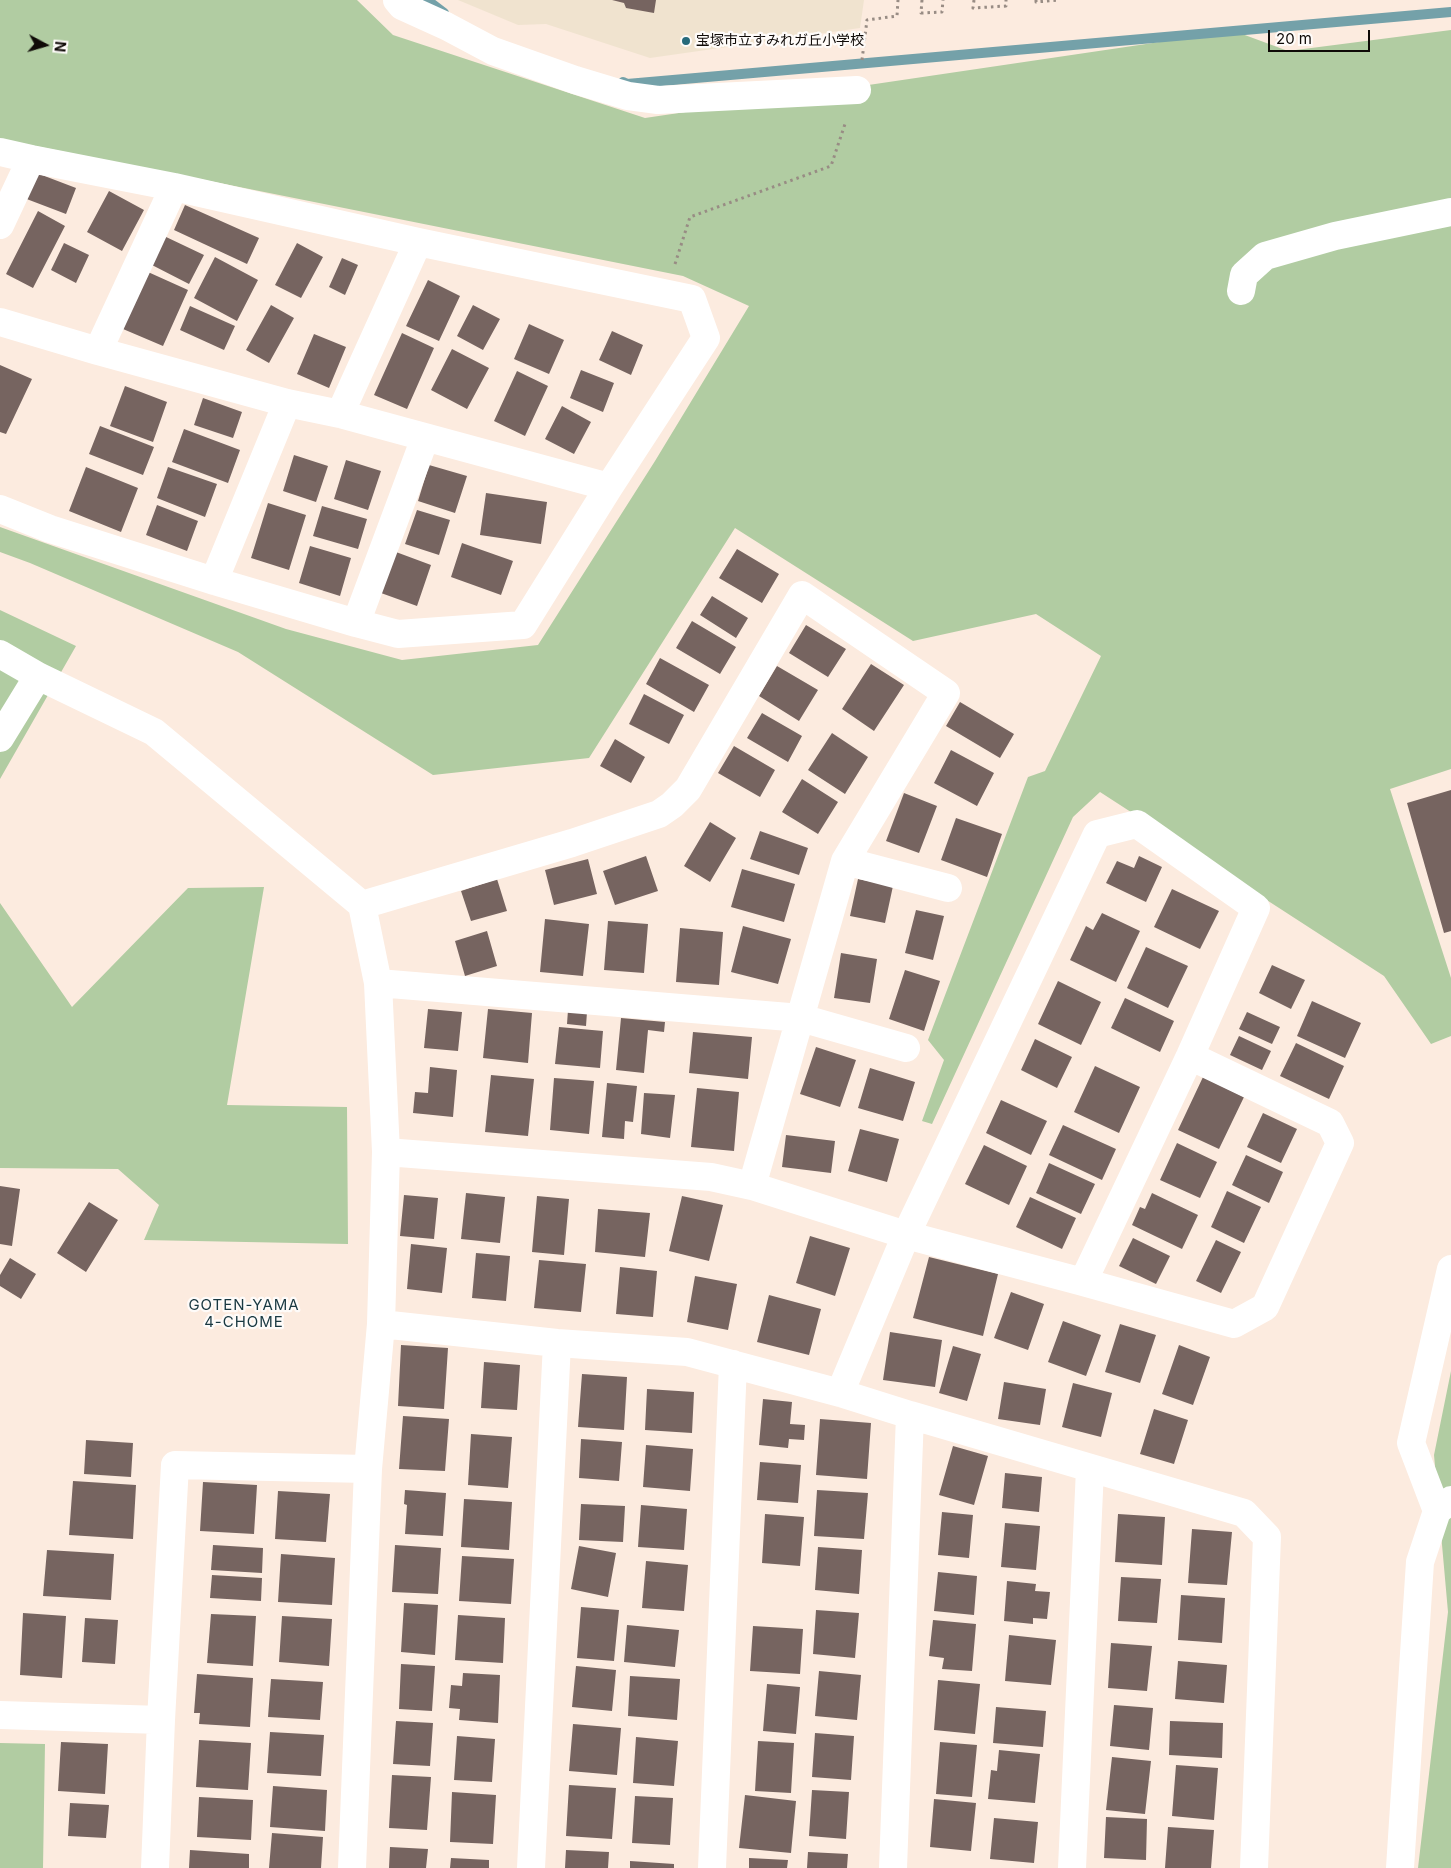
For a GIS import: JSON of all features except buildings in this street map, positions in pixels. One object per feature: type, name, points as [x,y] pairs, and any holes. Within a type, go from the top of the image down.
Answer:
[{"type":"street","points":[[397,0],[402,6],[493,50],[575,80],[628,96],[658,100],[857,90]]},
{"type":"street","points":[[0,152],[692,299],[706,338],[609,487],[523,625],[398,634],[214,581],[50,529],[0,509]]},
{"type":"street","points":[[0,224],[31,159]]},
{"type":"street","points":[[98,350],[174,188]]},
{"type":"street","points":[[1241,291],[1244,275],[1264,256],[1335,236],[1451,212]]},
{"type":"street","points":[[340,414],[418,242]]},
{"type":"street","points":[[0,322],[287,403],[340,414],[609,487]]},
{"type":"street","points":[[214,581],[287,403]]},
{"type":"street","points":[[356,623],[425,438]]},
{"type":"street","points":[[362,905],[572,843],[659,814],[672,805],[688,789],[802,594],[946,693],[845,861],[752,1186]]},
{"type":"street","points":[[0,654],[38,676],[154,732],[362,905],[378,983],[386,1152],[381,1324],[368,1469],[352,1868]]},
{"type":"street","points":[[0,738],[38,676]]},
{"type":"street","points":[[840,1393],[906,1235],[1097,834],[1137,824],[1256,908],[1190,1056],[1083,1282]]},
{"type":"street","points":[[845,861],[948,888]]},
{"type":"street","points":[[378,983],[801,1018],[906,1048]]},
{"type":"street","points":[[386,1152],[711,1177],[752,1186],[906,1235],[1234,1324],[1265,1307],[1340,1143],[1330,1123],[1190,1056]]},
{"type":"street","points":[[1400,1868],[1420,1562],[1444,1505],[1411,1443],[1451,1269]]},
{"type":"street","points":[[381,1324],[557,1343],[687,1352],[840,1393],[1090,1469],[1244,1513],[1267,1537],[1254,1868]]},
{"type":"street","points":[[531,1868],[557,1343]]},
{"type":"street","points":[[712,1868],[733,1364]]},
{"type":"street","points":[[893,1868],[910,1415]]},
{"type":"street","points":[[155,1868],[175,1465],[368,1469]]},
{"type":"street","points":[[1072,1868],[1090,1469]]},
{"type":"street","points":[[0,1715],[161,1720]]},
{"type":"path","points":[[864,44],[867,20],[897,16],[898,0]]},
{"type":"path","points":[[922,0],[921,13],[942,12],[943,0]]},
{"type":"path","points":[[974,0],[973,8],[1006,6],[1006,0]]},
{"type":"path","points":[[1036,0],[1036,2],[1059,0]]},
{"type":"path","points":[[666,293],[690,217],[831,166],[857,90]]},
{"type":"shaded area","name":"宝塚市立すみれガ丘小学校","points":[[458,0],[864,0],[860,28],[650,58],[546,24],[518,25]]},
{"type":"green space","points":[[0,0],[357,0],[393,35],[645,118],[1234,31],[1288,51],[1451,30],[1451,769],[1390,789],[1451,978],[1451,1036],[1431,1044],[1384,976],[1100,792],[1073,817],[932,1124],[922,1121],[944,1060],[928,1040],[1028,777],[1045,771],[1101,656],[1036,614],[913,641],[735,528],[589,758],[433,775],[238,652],[0,552],[0,527],[286,629],[402,660],[538,645],[655,461],[749,306],[683,276],[0,139]]},
{"type":"green space","points":[[0,610],[76,646],[0,779]]},
{"type":"green space","points":[[264,887],[227,1105],[347,1107],[348,1244],[144,1240],[159,1205],[118,1169],[0,1168],[0,903],[72,1007],[188,888]]},
{"type":"green space","points":[[1451,1371],[1451,1868],[1418,1868],[1448,1612],[1434,1455]]},
{"type":"green space","points":[[0,1743],[45,1744],[43,1868],[0,1868]]},
{"type":"waterway","points":[[427,0],[444,13]]},
{"type":"waterway","points":[[623,82],[627,84],[1451,12]]},
{"type":"place","name":"宝塚市立すみれガ丘小学校","points":[[686,41]]},
{"type":"district","name":"GOTEN-YAMA 4-CHOME","points":[[244,1314]]}]
